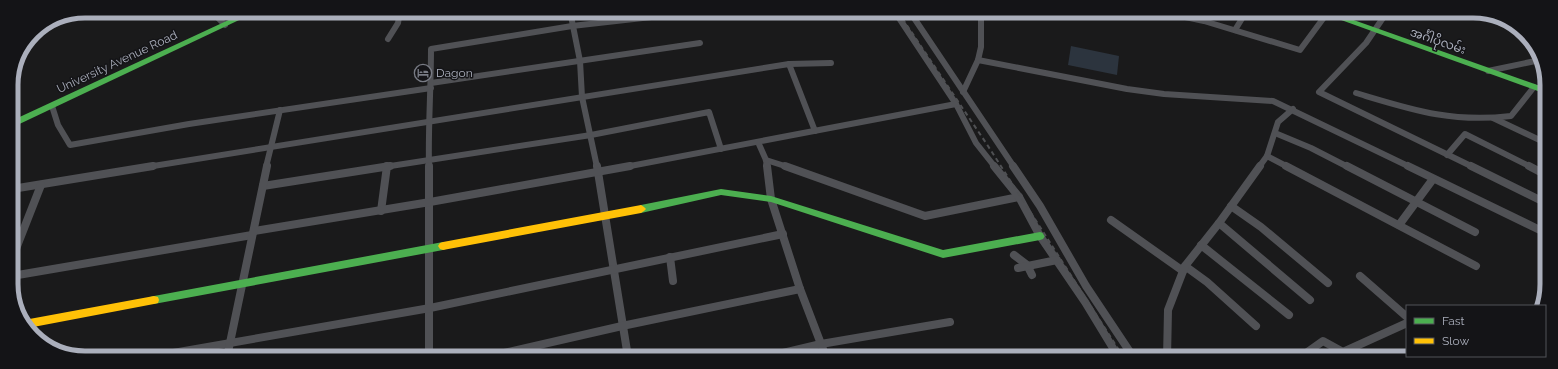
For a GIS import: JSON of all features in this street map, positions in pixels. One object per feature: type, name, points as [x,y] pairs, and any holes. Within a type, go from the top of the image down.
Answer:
[{"type":"street","points":[[218,18],[224,25]]},
{"type":"street","name":"University Avenue Road","points":[[18,122],[239,18]]},
{"type":"street","points":[[388,39],[398,23],[399,18]]},
{"type":"street","points":[[571,18],[580,61],[582,97],[591,135],[606,216],[627,351]]},
{"type":"street","points":[[429,351],[428,121],[432,49],[572,26],[643,18]]},
{"type":"street","points":[[899,18],[956,104],[976,143],[1018,197],[1040,236],[1057,260],[1115,351]]},
{"type":"street","points":[[914,18],[1040,206],[1086,286],[1129,351]]},
{"type":"street","points":[[963,92],[978,60],[981,47],[981,18]]},
{"type":"street","points":[[1190,18],[1300,50],[1322,18]]},
{"type":"street","points":[[1235,30],[1242,18]]},
{"type":"street","name":"အင်္ဂါပိုလမ်း","points":[[1339,18],[1540,89]]},
{"type":"street","points":[[1384,18],[1366,43],[1350,57],[1319,92],[1540,200]]},
{"type":"street","points":[[52,106],[58,125],[70,145],[431,85],[700,43]]},
{"type":"street","points":[[978,60],[1127,89],[1164,94],[1273,101],[1293,109],[1433,179],[1540,230]]},
{"type":"street","points":[[1488,71],[1536,61]]},
{"type":"street","points":[[18,188],[41,186],[270,146],[789,64],[831,62]]},
{"type":"street","points":[[789,64],[815,131]]},
{"type":"street","points":[[1356,93],[1426,113],[1442,116],[1492,118],[1511,116],[1534,87]]},
{"type":"street","points":[[18,275],[429,203],[956,104]]},
{"type":"street","points":[[1168,351],[1168,310],[1184,269],[1267,156],[1278,122],[1293,109]]},
{"type":"street","points":[[228,351],[270,146],[280,110]]},
{"type":"street","points":[[263,186],[428,159],[591,135],[708,112],[721,149]]},
{"type":"street","points":[[1492,118],[1540,139]]},
{"type":"street","points":[[1275,133],[1311,148],[1475,232]]},
{"type":"street","points":[[1447,155],[1465,134],[1540,172]]},
{"type":"street","points":[[758,142],[766,160],[771,199],[800,289],[824,351]]},
{"type":"street","points":[[1267,156],[1476,266]]},
{"type":"street","points":[[766,160],[827,180],[925,216],[1018,197]]},
{"type":"street","points":[[381,211],[387,166]]},
{"type":"street","points":[[1399,225],[1433,179]]},
{"type":"street","points":[[18,244],[41,186]]},
{"type":"street","points":[[31,323],[242,283],[428,250],[606,216],[721,192],[771,199],[943,254],[1040,236]]},
{"type":"street","points":[[1231,206],[1261,227],[1328,284]]},
{"type":"street","points":[[1111,220],[1184,269],[1207,282],[1256,326]]},
{"type":"street","points":[[1219,223],[1310,300]]},
{"type":"street","points":[[182,351],[430,308],[783,234]]},
{"type":"street","points":[[1201,245],[1289,315]]},
{"type":"street","points":[[1014,255],[1027,265],[1032,275]]},
{"type":"street","points":[[670,258],[673,282]]},
{"type":"street","points":[[1018,268],[1057,260]]},
{"type":"street","points":[[1360,276],[1406,316]]},
{"type":"street","points":[[513,351],[622,326],[800,289]]},
{"type":"street","points":[[791,351],[821,344],[950,322]]},
{"type":"street","points":[[1354,351],[1406,324]]},
{"type":"street","points":[[1309,351],[1323,341],[1339,351]]},
{"type":"shaded area","points":[[1071,46],[1119,56],[1117,75],[1068,65]]},
{"type":"railway","points":[[902,18],[988,146],[1120,351]]},
{"type":"traffic: fast","points":[[18,122],[239,18]]},
{"type":"traffic: fast","points":[[1340,18],[1540,89]]},
{"type":"traffic: fast","points":[[641,209],[721,192],[771,199],[943,254],[1040,236]]},
{"type":"traffic: fast","points":[[154,300],[443,246]]},
{"type":"traffic: slow","points":[[443,246],[641,209]]},
{"type":"traffic: slow","points":[[31,323],[154,300]]},
{"type":"place","name":"Dagon","points":[[423,73]]}]
